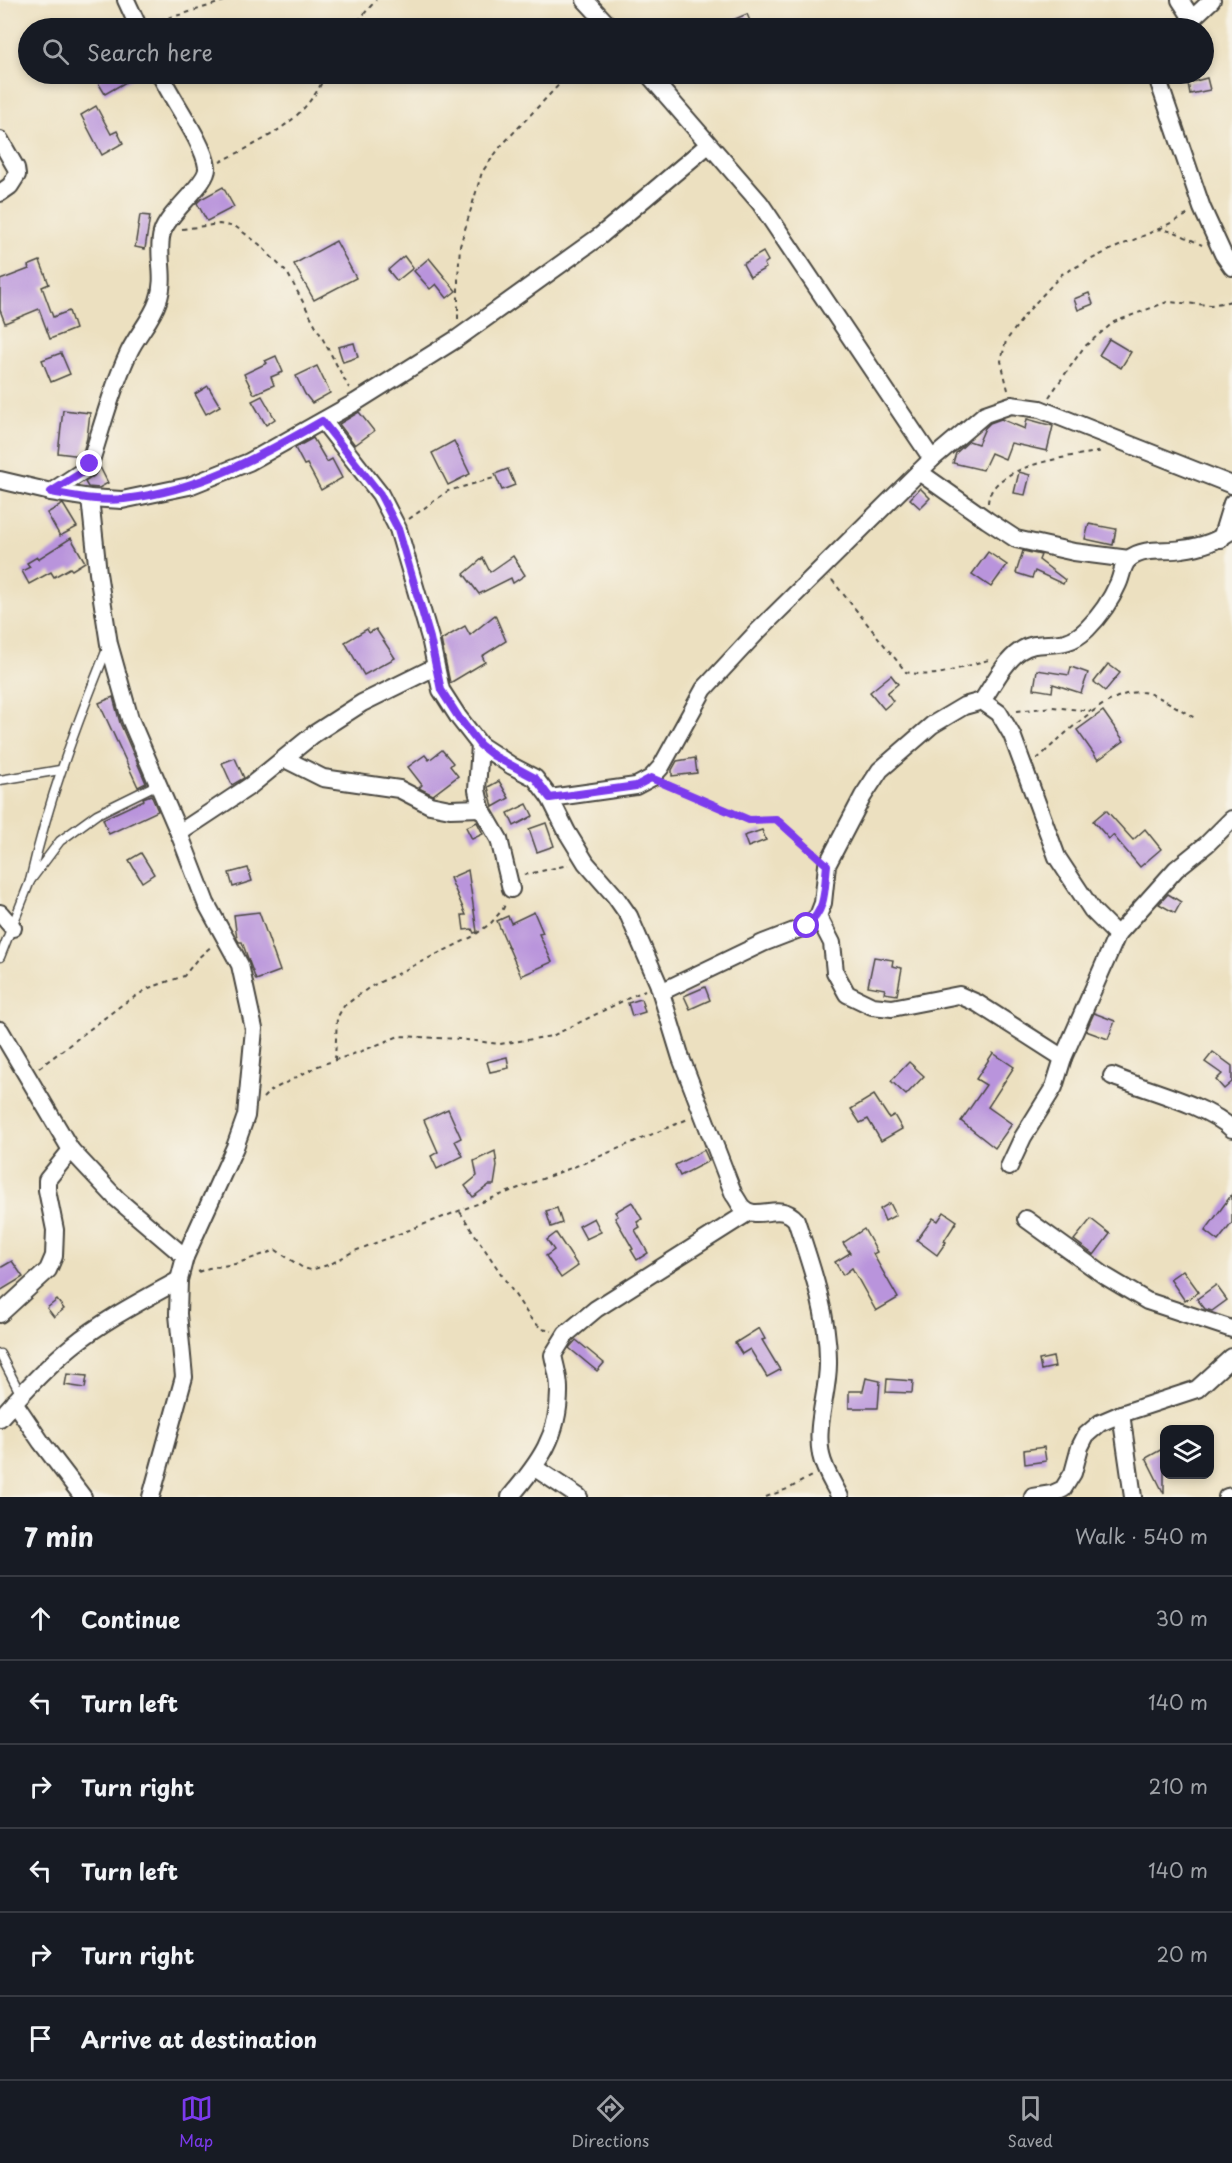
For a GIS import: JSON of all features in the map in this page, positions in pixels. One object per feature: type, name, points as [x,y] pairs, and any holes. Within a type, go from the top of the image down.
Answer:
[{"type":"street","points":[[126,0],[134,18]]},
{"type":"street","points":[[585,0],[602,18]]},
{"type":"street","points":[[1180,0],[1185,18]]},
{"type":"street","points":[[1193,18],[1212,0]]},
{"type":"street","points":[[51,492],[86,470],[90,464],[129,352],[158,302],[162,285],[163,267],[160,249],[162,232],[172,213],[203,180],[207,169],[201,148],[166,84]]},
{"type":"street","points":[[656,84],[760,203],[932,459]]},
{"type":"street","points":[[1159,84],[1202,208],[1228,261]]},
{"type":"street","points":[[0,140],[16,168],[17,175],[10,186],[0,193]]},
{"type":"street","points":[[0,480],[51,492],[122,500],[189,486],[249,462],[356,402],[458,338],[600,236],[708,145]]},
{"type":"street","points":[[550,798],[636,786],[651,778],[662,766],[704,689],[758,631],[932,459],[985,414],[1011,405],[1040,409],[1232,485]]},
{"type":"street","points":[[322,421],[380,494],[398,529],[430,638],[441,690],[480,745],[503,761],[535,778],[550,798],[567,832],[586,862],[629,916],[659,988],[681,1058],[704,1112],[734,1195],[742,1207],[749,1212]]},
{"type":"street","points":[[919,472],[1016,538],[1074,552],[1129,559],[1154,550],[1182,549],[1226,534],[1232,503]]},
{"type":"street","points":[[90,498],[109,644],[130,719],[179,832],[206,903],[240,965],[254,1029],[246,1116],[235,1147],[185,1257],[179,1280],[178,1314],[184,1377],[151,1497]]},
{"type":"street","points":[[659,988],[807,926],[818,916],[823,903],[827,865],[863,796],[880,770],[932,725],[964,706],[982,701],[1010,660],[1022,649],[1036,645],[1062,644],[1077,638],[1108,604],[1129,559]]},
{"type":"street","points":[[179,832],[250,786],[314,734],[362,703],[435,667]]},
{"type":"street","points":[[982,701],[999,714],[1012,735],[1057,857],[1092,910],[1116,934]]},
{"type":"street","points":[[480,745],[477,790],[481,808],[499,839],[511,889]]},
{"type":"street","points":[[285,759],[323,778],[399,789],[430,805],[450,809],[481,808]]},
{"type":"street","points":[[1009,1167],[1023,1137],[1053,1087],[1116,934],[1176,869],[1207,844],[1232,819]]},
{"type":"street","points":[[0,913],[13,928]]},
{"type":"street","points":[[818,916],[832,943],[835,972],[847,994],[872,1006],[891,1008],[959,996],[977,1003],[1063,1058]]},
{"type":"street","points":[[0,1030],[71,1149],[117,1199],[185,1257]]},
{"type":"street","points":[[1112,1076],[1230,1122]]},
{"type":"street","points":[[0,1314],[48,1270],[54,1256],[55,1230],[46,1190],[47,1180],[71,1149]]},
{"type":"street","points":[[510,1497],[535,1468],[555,1426],[559,1386],[553,1355],[566,1334],[612,1299],[749,1212],[781,1210],[791,1214],[796,1220],[819,1297],[828,1364],[819,1434],[821,1456],[840,1497]]},
{"type":"street","points":[[1026,1219],[1105,1276],[1147,1300],[1232,1329]]},
{"type":"street","points":[[0,1418],[73,1346],[133,1305],[179,1280]]},
{"type":"street","points":[[1033,1497],[1052,1494],[1063,1489],[1073,1473],[1080,1446],[1086,1435],[1100,1423],[1197,1389],[1232,1357]]},
{"type":"street","points":[[17,1399],[41,1442],[83,1497]]},
{"type":"street","points":[[1121,1414],[1133,1497]]},
{"type":"street","points":[[535,1468],[579,1497]]},
{"type":"street","points":[[1227,1497],[1232,1496]]},
{"type":"lane","points":[[0,957],[30,881],[60,770],[109,644]]},
{"type":"lane","points":[[0,780],[60,770]]},
{"type":"lane","points":[[30,881],[60,841],[97,814],[159,784]]},
{"type":"lane","points":[[0,1354],[17,1399]]},
{"type":"path","points":[[169,18],[228,0]]},
{"type":"path","points":[[361,18],[376,0]]},
{"type":"path","points":[[207,169],[292,121],[313,98],[321,84]]},
{"type":"path","points":[[458,338],[460,246],[482,172],[501,146],[560,84]]},
{"type":"path","points":[[1011,405],[1001,361],[1006,341],[1028,311],[1062,274],[1202,208]]},
{"type":"path","points":[[162,232],[219,224],[236,226],[259,244],[288,274],[356,402]]},
{"type":"path","points":[[1159,229],[1174,232],[1228,261]]},
{"type":"path","points":[[1040,409],[1084,347],[1114,322],[1167,302],[1211,305],[1232,301]]},
{"type":"path","points":[[987,520],[988,498],[995,486],[1009,474],[1051,461],[1106,450]]},
{"type":"path","points":[[398,529],[448,491],[494,478]]},
{"type":"path","points":[[822,567],[906,672],[940,675],[973,663],[995,659],[1010,660]]},
{"type":"path","points":[[1026,769],[1092,711],[1116,697],[1141,692],[1166,701],[1195,718]]},
{"type":"path","points":[[999,714],[1052,706],[1092,711]]},
{"type":"path","points":[[651,778],[749,820],[776,819],[827,865]]},
{"type":"path","points":[[335,1060],[337,1018],[344,1006],[370,987],[472,937],[491,923],[504,909],[511,889],[525,874],[586,862]]},
{"type":"path","points":[[29,1077],[123,1004],[149,988],[184,976],[198,958],[224,935]]},
{"type":"path","points":[[246,1116],[270,1091],[318,1066],[399,1036],[501,1044],[552,1036],[659,988]]},
{"type":"path","points":[[179,1280],[209,1268],[235,1264],[276,1250],[303,1268],[319,1269],[363,1248],[589,1161],[704,1112]]},
{"type":"path","points":[[460,1212],[531,1319],[542,1329],[566,1334]]},
{"type":"path","points":[[766,1497],[790,1488],[825,1468]]},
{"type":"building","points":[[99,84],[122,84],[105,94]]},
{"type":"building","points":[[1188,84],[1208,84],[1210,90],[1190,94]]},
{"type":"building","points":[[96,106],[111,134],[117,131],[123,143],[102,155],[81,115]]},
{"type":"building","points":[[223,187],[234,207],[207,221],[197,203]]},
{"type":"building","points":[[140,215],[150,216],[145,249],[135,247]]},
{"type":"building","points":[[336,241],[356,278],[314,300],[294,264]]},
{"type":"building","points":[[763,252],[768,261],[764,264],[766,268],[750,277],[743,264]]},
{"type":"building","points":[[404,256],[413,268],[397,281],[388,270]]},
{"type":"building","points":[[429,258],[456,291],[447,298],[436,284],[430,289],[414,271]]},
{"type":"building","points":[[40,261],[49,284],[42,287],[53,317],[69,311],[75,329],[50,339],[39,309],[5,323],[0,310],[0,280],[29,269],[28,266]]},
{"type":"building","points":[[1089,293],[1093,304],[1078,310],[1074,299]]},
{"type":"building","points":[[1109,339],[1131,352],[1121,368],[1099,355]]},
{"type":"building","points":[[354,343],[358,357],[343,362],[338,347]]},
{"type":"building","points":[[61,353],[70,374],[51,382],[42,360]]},
{"type":"building","points":[[276,356],[283,372],[271,377],[274,385],[254,394],[244,374]]},
{"type":"building","points":[[317,366],[330,393],[312,403],[296,376]]},
{"type":"building","points":[[208,386],[220,406],[206,414],[195,394]]},
{"type":"building","points":[[262,396],[275,419],[266,425],[252,401]]},
{"type":"building","points":[[63,410],[90,413],[82,456],[58,453]]},
{"type":"building","points":[[359,412],[374,431],[355,445],[339,424]]},
{"type":"building","points":[[1001,419],[1025,429],[1027,419],[1053,426],[1047,451],[1011,443],[1005,459],[991,453],[983,470],[953,463],[956,453],[969,441],[978,444],[985,428],[990,423]]},
{"type":"building","points":[[313,438],[327,462],[332,459],[342,478],[321,490],[295,448]]},
{"type":"building","points":[[454,441],[470,474],[448,485],[432,453]]},
{"type":"building","points":[[100,467],[108,483],[99,488],[88,487],[85,482],[94,476]]},
{"type":"building","points":[[508,469],[515,485],[502,490],[495,474]]},
{"type":"building","points":[[1019,472],[1030,475],[1025,495],[1014,493]]},
{"type":"building","points":[[920,488],[930,498],[920,508],[910,499]]},
{"type":"building","points":[[63,504],[77,527],[60,536],[47,513]]},
{"type":"building","points":[[1089,524],[1116,529],[1113,545],[1085,539]]},
{"type":"building","points":[[71,538],[85,562],[54,577],[51,572],[29,584],[22,571],[30,567],[27,563],[37,557],[38,559]]},
{"type":"building","points":[[1023,551],[1041,555],[1039,560],[1065,580],[1063,584],[1035,571],[1032,578],[1016,573]]},
{"type":"building","points":[[988,552],[1007,565],[991,587],[972,574]]},
{"type":"building","points":[[513,556],[525,575],[513,583],[511,578],[479,594],[464,574],[483,558],[490,572]]},
{"type":"building","points":[[495,615],[506,641],[482,656],[485,662],[450,683],[441,640],[465,626],[470,635]]},
{"type":"building","points":[[367,629],[369,633],[376,629],[395,658],[364,675],[345,642]]},
{"type":"building","points":[[1108,664],[1120,673],[1105,691],[1094,682]]},
{"type":"building","points":[[1071,667],[1088,673],[1081,693],[1053,684],[1052,692],[1034,689],[1037,670],[1069,675]]},
{"type":"building","points":[[891,675],[898,684],[887,693],[893,701],[884,709],[870,692]]},
{"type":"building","points":[[113,697],[120,723],[146,783],[138,787],[99,703]]},
{"type":"building","points":[[1103,711],[1124,741],[1098,760],[1077,730]]},
{"type":"building","points":[[442,750],[453,763],[450,766],[458,776],[433,795],[419,788],[422,785],[408,767],[425,755],[429,760]]},
{"type":"building","points":[[235,758],[244,778],[232,785],[222,763]]},
{"type":"building","points":[[695,758],[697,773],[672,776],[672,770],[677,761]]},
{"type":"building","points":[[499,781],[509,798],[493,807],[488,787]]},
{"type":"building","points":[[151,795],[158,811],[109,834],[103,819]]},
{"type":"building","points":[[527,804],[533,816],[514,826],[508,813]]},
{"type":"building","points":[[1106,810],[1133,840],[1145,829],[1161,849],[1140,867],[1113,835],[1109,839],[1093,821]]},
{"type":"building","points":[[477,822],[483,834],[472,839],[466,827]]},
{"type":"building","points":[[546,823],[554,846],[537,852],[529,829]]},
{"type":"building","points":[[762,830],[766,840],[748,847],[744,836]]},
{"type":"building","points":[[141,853],[154,874],[142,882],[129,860]]},
{"type":"building","points":[[248,868],[252,881],[233,887],[229,873]]},
{"type":"building","points":[[468,870],[477,932],[474,933],[472,929],[464,930],[462,915],[466,915],[450,878]]},
{"type":"building","points":[[1168,894],[1181,902],[1175,913],[1159,904]]},
{"type":"building","points":[[259,912],[280,971],[256,980],[242,942],[237,939],[234,915]]},
{"type":"building","points":[[534,912],[543,933],[539,934],[552,962],[521,976],[497,921],[508,916],[511,923]]},
{"type":"building","points":[[874,957],[893,960],[892,966],[902,968],[897,995],[884,993],[885,989],[868,986]]},
{"type":"building","points":[[705,987],[710,1000],[690,1009],[684,996]]},
{"type":"building","points":[[641,999],[645,1012],[632,1016],[628,1003]]},
{"type":"building","points":[[1094,1013],[1115,1021],[1108,1039],[1086,1031]]},
{"type":"building","points":[[1213,1052],[1232,1066],[1232,1082],[1224,1089],[1216,1080],[1222,1074],[1205,1062]]},
{"type":"building","points":[[993,1053],[1014,1067],[988,1107],[1012,1124],[995,1148],[961,1121],[986,1085],[976,1079]]},
{"type":"building","points":[[507,1057],[509,1068],[490,1072],[487,1062]]},
{"type":"building","points":[[909,1062],[924,1076],[906,1095],[891,1081]]},
{"type":"building","points":[[874,1095],[889,1118],[894,1115],[902,1129],[881,1141],[868,1119],[860,1123],[851,1109]]},
{"type":"building","points":[[448,1109],[461,1138],[455,1141],[463,1156],[437,1169],[431,1156],[438,1152],[424,1120]]},
{"type":"building","points":[[704,1150],[709,1161],[680,1176],[675,1165]]},
{"type":"building","points":[[495,1151],[497,1166],[494,1185],[489,1185],[473,1197],[465,1186],[477,1176],[474,1161]]},
{"type":"building","points":[[1232,1194],[1232,1223],[1218,1241],[1205,1231]]},
{"type":"building","points":[[632,1202],[642,1219],[637,1222],[640,1227],[635,1230],[648,1253],[637,1260],[615,1218],[618,1216],[615,1212]]},
{"type":"building","points":[[890,1203],[896,1215],[885,1221],[880,1209]]},
{"type":"building","points":[[557,1208],[562,1223],[551,1227],[546,1211]]},
{"type":"building","points":[[944,1212],[957,1221],[937,1255],[917,1240],[933,1218],[938,1221]]},
{"type":"building","points":[[594,1218],[601,1232],[586,1239],[579,1226]]},
{"type":"building","points":[[1091,1219],[1110,1234],[1094,1255],[1074,1240]]},
{"type":"building","points":[[864,1229],[877,1252],[873,1254],[898,1298],[876,1311],[852,1268],[843,1275],[835,1262],[850,1253],[843,1243]]},
{"type":"building","points":[[556,1233],[578,1266],[561,1278],[546,1256],[554,1250],[547,1240]]},
{"type":"building","points":[[12,1261],[23,1277],[0,1291],[0,1268]]},
{"type":"building","points":[[1183,1270],[1199,1292],[1185,1301],[1170,1279]]},
{"type":"building","points":[[1216,1285],[1227,1300],[1212,1311],[1205,1309],[1197,1299]]},
{"type":"building","points":[[57,1300],[64,1309],[54,1317],[47,1308]]},
{"type":"building","points":[[759,1328],[765,1339],[762,1340],[780,1370],[767,1377],[750,1349],[742,1354],[735,1343]]},
{"type":"building","points":[[576,1340],[604,1363],[597,1371],[569,1348]]},
{"type":"building","points":[[1053,1357],[1055,1367],[1041,1370],[1039,1360]]},
{"type":"building","points":[[67,1374],[87,1376],[85,1388],[65,1385]]},
{"type":"building","points":[[866,1378],[880,1381],[878,1408],[849,1408],[849,1391],[863,1391]]},
{"type":"building","points":[[887,1379],[913,1381],[912,1393],[886,1392]]},
{"type":"building","points":[[1044,1447],[1046,1461],[1025,1464],[1024,1450]]},
{"type":"building","points":[[1160,1450],[1160,1479],[1164,1479],[1164,1494],[1146,1458]]},
{"type":"route","points":[[90,464],[86,470],[51,492],[122,500],[189,486],[249,462],[322,421],[380,494],[398,529],[430,638],[441,690],[480,745],[494,756],[535,778],[550,798],[636,786],[651,778],[749,820],[776,819],[827,865],[823,903],[818,916],[807,926]]}]
